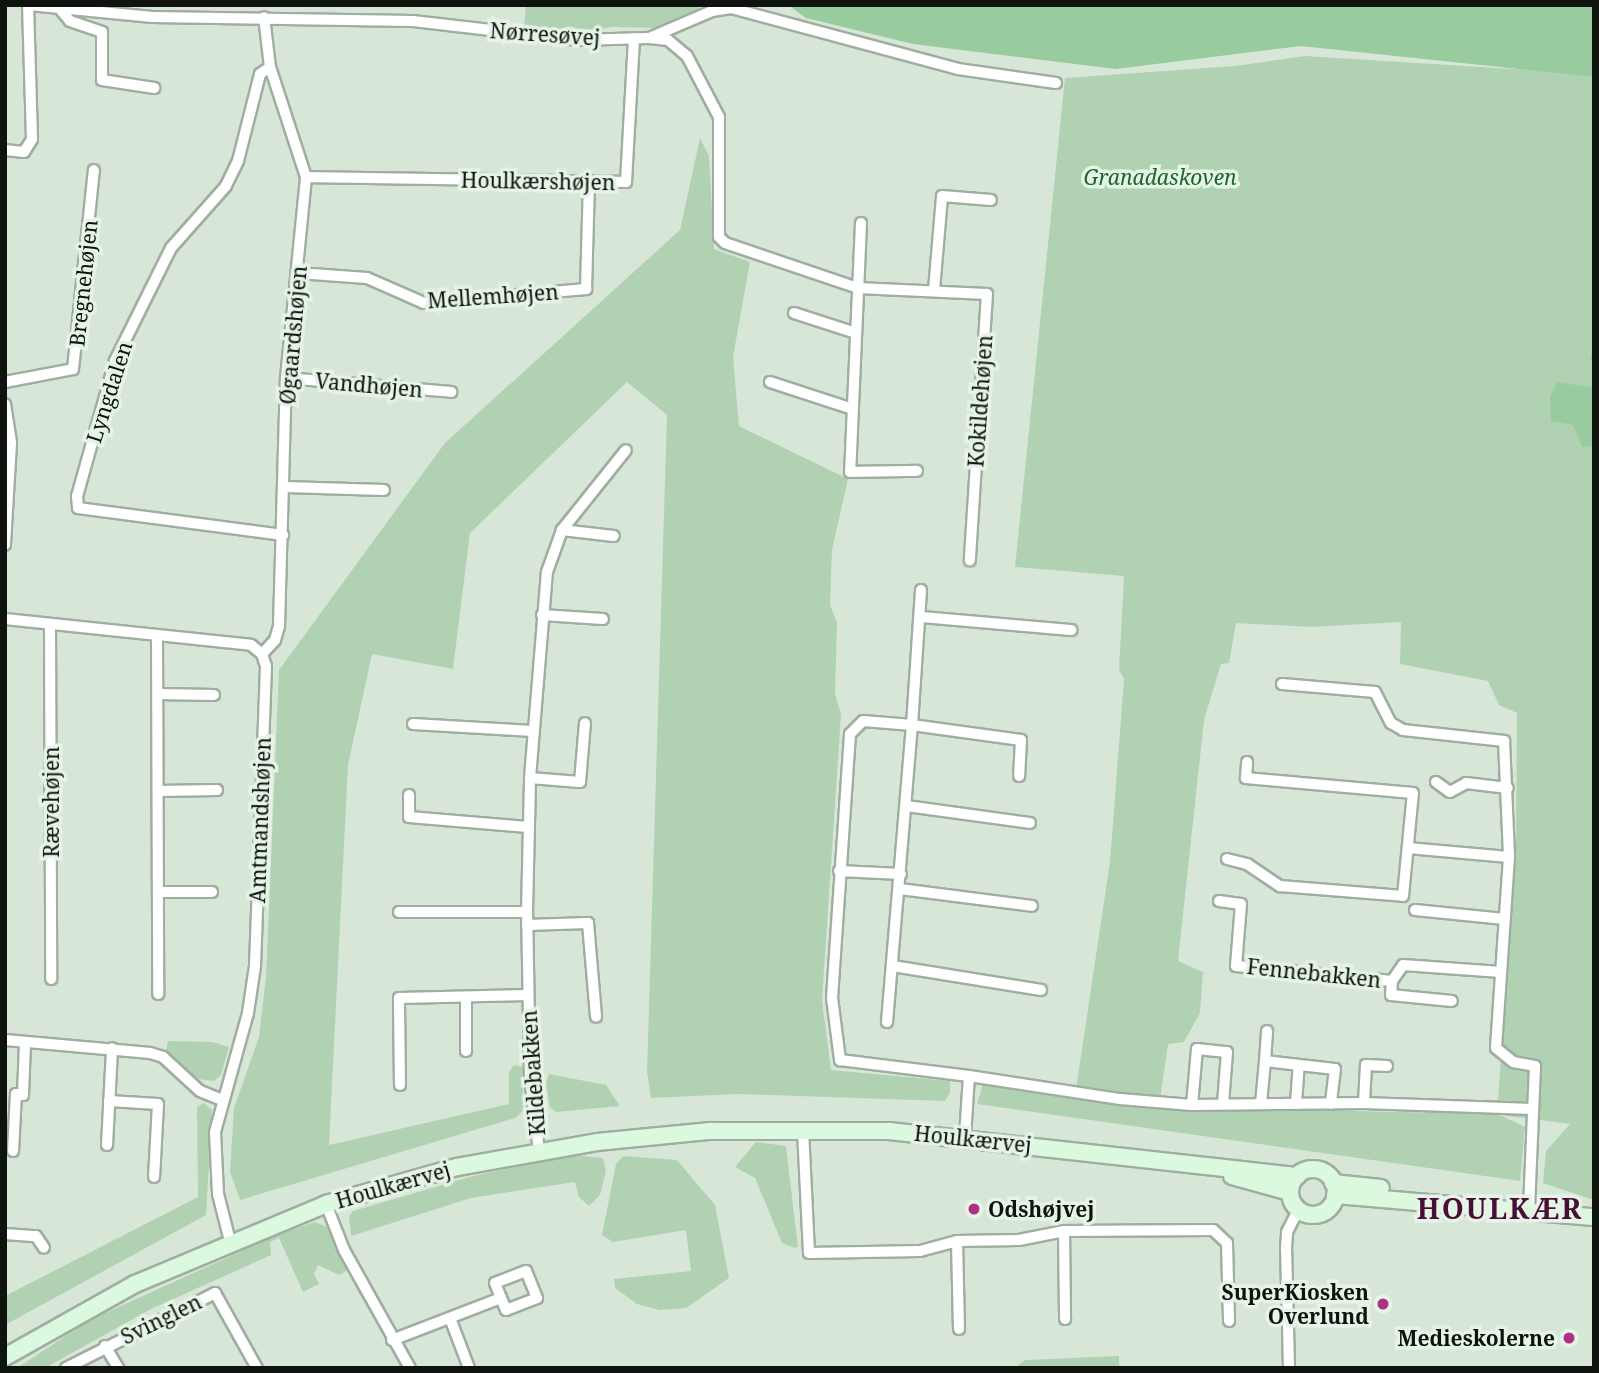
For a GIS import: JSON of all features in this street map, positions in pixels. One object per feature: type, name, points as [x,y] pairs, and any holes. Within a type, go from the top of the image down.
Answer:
[{"type":"street","name":"Nørresøvej","points":[[29,5],[152,17],[264,17],[412,22],[576,40],[649,38],[712,11],[731,8],[958,69],[1056,83]]},
{"type":"street","points":[[5,150],[23,152],[32,139],[29,5]]},
{"type":"street","name":"Nørresøvej","points":[[61,10],[70,21],[102,32],[102,80],[153,88]]},
{"type":"street","name":"Øgaardshøjen","points":[[262,654],[275,640],[279,626],[286,378],[306,177],[270,68],[264,17]]},
{"type":"street","name":"Houlkærshøjen","points":[[306,177],[626,182],[634,38]]},
{"type":"street","name":"Kokildehøjen","points":[[649,38],[668,40],[687,56],[719,117],[719,237],[725,243],[858,288],[987,294],[970,560]]},
{"type":"street","name":"Lyngdalen","points":[[270,68],[260,74],[238,161],[226,186],[171,247],[115,361],[77,496],[78,508],[283,535]]},
{"type":"street","name":"Bregnehøjen","points":[[5,382],[73,369],[94,170]]},
{"type":"street","name":"Mellemhøjen","points":[[298,273],[367,278],[424,303],[586,289],[589,182]]},
{"type":"street","points":[[934,290],[942,196],[991,200]]},
{"type":"street","points":[[861,223],[849,472],[917,471]]},
{"type":"street","points":[[794,313],[856,333]]},
{"type":"street","name":"Vandhøjen","points":[[286,378],[451,392]]},
{"type":"street","points":[[770,382],[853,409]]},
{"type":"street","points":[[5,404],[12,443],[5,545]]},
{"type":"street","name":"Kildebakken","points":[[539,1151],[530,1078],[528,827],[533,731],[547,572],[562,530],[626,450]]},
{"type":"street","points":[[285,486],[384,490]]},
{"type":"street","points":[[562,530],[614,536]]},
{"type":"street","points":[[887,1023],[900,889],[921,590]]},
{"type":"street","points":[[542,615],[603,619]]},
{"type":"street","points":[[921,617],[1071,629]]},
{"type":"street","points":[[5,619],[251,645],[262,654]]},
{"type":"street","name":"Rævehøjen","points":[[50,625],[51,979]]},
{"type":"street","points":[[157,635],[161,892],[158,994]]},
{"type":"street","name":"Amtmandshøjen","points":[[230,1241],[214,1165],[222,1100],[248,1013],[255,966],[266,666],[262,654]]},
{"type":"street","points":[[1282,684],[1375,692],[1391,723],[1403,730],[1504,741],[1509,857],[1496,1048],[1513,1062],[1535,1066],[1529,1212]]},
{"type":"street","points":[[158,694],[214,695]]},
{"type":"street","points":[[1019,776],[1021,740],[863,721],[850,734],[832,998],[840,1060],[969,1076],[1120,1100],[1192,1105],[1364,1103],[1533,1109]]},
{"type":"street","points":[[530,778],[580,782],[585,723]]},
{"type":"street","points":[[413,724],[533,731]]},
{"type":"street","points":[[1227,859],[1247,864],[1280,886],[1403,896],[1413,793],[1246,778],[1247,762]]},
{"type":"street","points":[[1437,782],[1442,790],[1450,792],[1466,783],[1508,788]]},
{"type":"street","points":[[159,792],[217,790]]},
{"type":"street","points":[[409,795],[409,817],[528,827]]},
{"type":"street","points":[[906,806],[1030,823]]},
{"type":"street","points":[[1408,848],[1509,857]]},
{"type":"street","points":[[839,871],[901,874]]},
{"type":"street","points":[[900,889],[1032,906]]},
{"type":"street","points":[[161,892],[212,892]]},
{"type":"street","name":"Fennebakken","points":[[1219,901],[1241,904],[1236,966],[1392,981]]},
{"type":"street","points":[[1415,910],[1505,919]]},
{"type":"street","points":[[399,912],[527,912]]},
{"type":"street","points":[[527,925],[588,923],[596,1017]]},
{"type":"street","name":"Fennebakken","points":[[1452,1001],[1391,995],[1392,981],[1402,965],[1501,972]]},
{"type":"street","points":[[893,967],[1041,990]]},
{"type":"street","name":"Kildebakken","points":[[400,1085],[399,998],[528,995]]},
{"type":"street","points":[[466,997],[466,1051]]},
{"type":"street","points":[[1261,1104],[1267,1031]]},
{"type":"street","points":[[5,1040],[112,1048],[163,1057],[200,1091],[222,1100]]},
{"type":"street","points":[[13,1151],[16,1094],[23,1095],[25,1042]]},
{"type":"street","points":[[107,1145],[112,1048]]},
{"type":"street","points":[[1192,1105],[1197,1049],[1227,1052],[1223,1104]]},
{"type":"street","points":[[1265,1061],[1335,1069],[1331,1104]]},
{"type":"street","points":[[1296,1104],[1298,1065]]},
{"type":"street","points":[[1364,1103],[1366,1065],[1387,1066]]},
{"type":"street","points":[[965,1137],[969,1076]]},
{"type":"street","points":[[109,1101],[158,1104],[154,1177]]},
{"type":"street","points":[[803,1130],[809,1253],[920,1251],[957,1241],[1019,1240],[1064,1231],[1213,1230],[1227,1244],[1229,1321]]},
{"type":"street","name":"Houlkærvej","points":[[8,1355],[135,1284],[230,1241],[326,1204],[457,1167],[539,1151],[710,1131],[803,1130],[965,1137],[1298,1175]]},
{"type":"street","name":"Houlkærvej","points":[[1142,1158],[1278,1185],[1290,1192]]},
{"type":"street","points":[[1289,1368],[1286,1248],[1298,1210],[1290,1192],[1298,1175],[1317,1170],[1334,1189],[1594,1217]]},
{"type":"street","points":[[1298,1210],[1318,1214],[1329,1209],[1334,1189]]},
{"type":"street","points":[[326,1204],[344,1250],[410,1368]]},
{"type":"street","points":[[1064,1231],[1065,1319]]},
{"type":"street","points":[[5,1234],[36,1236],[44,1248]]},
{"type":"street","points":[[957,1241],[959,1329]]},
{"type":"street","name":"Svinglen","points":[[66,1368],[105,1346],[215,1293],[257,1368]]},
{"type":"street","points":[[392,1340],[501,1298]]},
{"type":"street","points":[[450,1318],[469,1368]]},
{"type":"street","name":"Svinglen","points":[[105,1346],[118,1368]]},
{"type":"green space","points":[[526,5],[698,5],[698,10],[654,28],[610,27],[581,33],[524,29]]},
{"type":"green space","name":"Granadaskoven","points":[[1305,56],[1594,74],[1594,1200],[1543,1183],[1546,1151],[1570,1124],[1500,1115],[1525,1127],[1520,1181],[977,1104],[983,1084],[1075,1096],[1110,862],[1124,679],[1119,670],[1124,576],[1015,567],[1065,78],[1235,66]],"holes":[[[1401,622],[1400,664],[1488,681],[1499,705],[1517,713],[1516,843],[1497,1114],[1159,1107],[1168,1044],[1184,1042],[1200,1013],[1203,972],[1178,961],[1204,720],[1221,664],[1229,663],[1236,623],[1311,627]]]},
{"type":"green space","points":[[700,138],[709,156],[714,249],[750,262],[733,357],[739,426],[848,479],[832,550],[830,605],[837,623],[835,694],[841,714],[822,1000],[831,1070],[950,1081],[950,1093],[945,1101],[738,1094],[651,1098],[647,1072],[667,415],[627,382],[470,533],[453,669],[372,654],[348,765],[329,1145],[509,1104],[509,1072],[514,1065],[523,1067],[523,1111],[515,1118],[240,1200],[230,1172],[234,1108],[259,1037],[266,977],[279,670],[445,443],[680,230]]},
{"type":"green space","points":[[168,1041],[212,1042],[229,1047],[221,1075],[214,1081],[198,1079],[166,1053]]},
{"type":"green space","points":[[549,1074],[606,1085],[620,1106],[556,1112],[550,1107],[546,1084]]},
{"type":"green space","points":[[204,1103],[212,1110],[206,1215],[5,1325],[5,1296],[198,1197],[197,1107]]},
{"type":"green space","points":[[756,1142],[786,1146],[798,1247],[782,1243],[755,1178],[735,1167]]},
{"type":"green space","points":[[573,1155],[603,1158],[606,1171],[600,1195],[589,1206],[579,1197],[575,1182],[471,1198],[351,1236],[349,1216],[353,1211],[473,1176]]},
{"type":"green space","points":[[623,1156],[677,1160],[715,1205],[729,1278],[686,1308],[660,1310],[637,1304],[615,1288],[614,1279],[691,1271],[686,1230],[613,1242],[602,1235],[616,1164]]},
{"type":"green space","points":[[315,1222],[327,1227],[348,1270],[339,1275],[318,1265],[314,1274],[319,1284],[303,1292],[279,1238],[270,1242],[271,1255],[149,1310],[45,1368],[17,1368],[90,1320],[277,1235]]},
{"type":"green space","points":[[1119,1356],[1119,1368],[996,1368],[1016,1367],[1025,1360]]},
{"type":"shaded area","points":[[788,5],[1594,5],[1594,77],[1301,46],[1116,69],[913,44],[806,18]]},
{"type":"shaded area","points":[[1557,382],[1594,388],[1592,446],[1582,447],[1573,425],[1551,421],[1550,397]]},
{"type":"waterway","points":[[1591,358],[1594,350]]},
{"type":"place","name":"Odshøjvej","points":[[974,1209]]},
{"type":"place","name":"SuperKiosken Overlund","points":[[1383,1304]]},
{"type":"place","name":"Medieskolerne","points":[[1569,1338]]},
{"type":"district","name":"HOULKÆR","points":[[1500,1208]]}]
